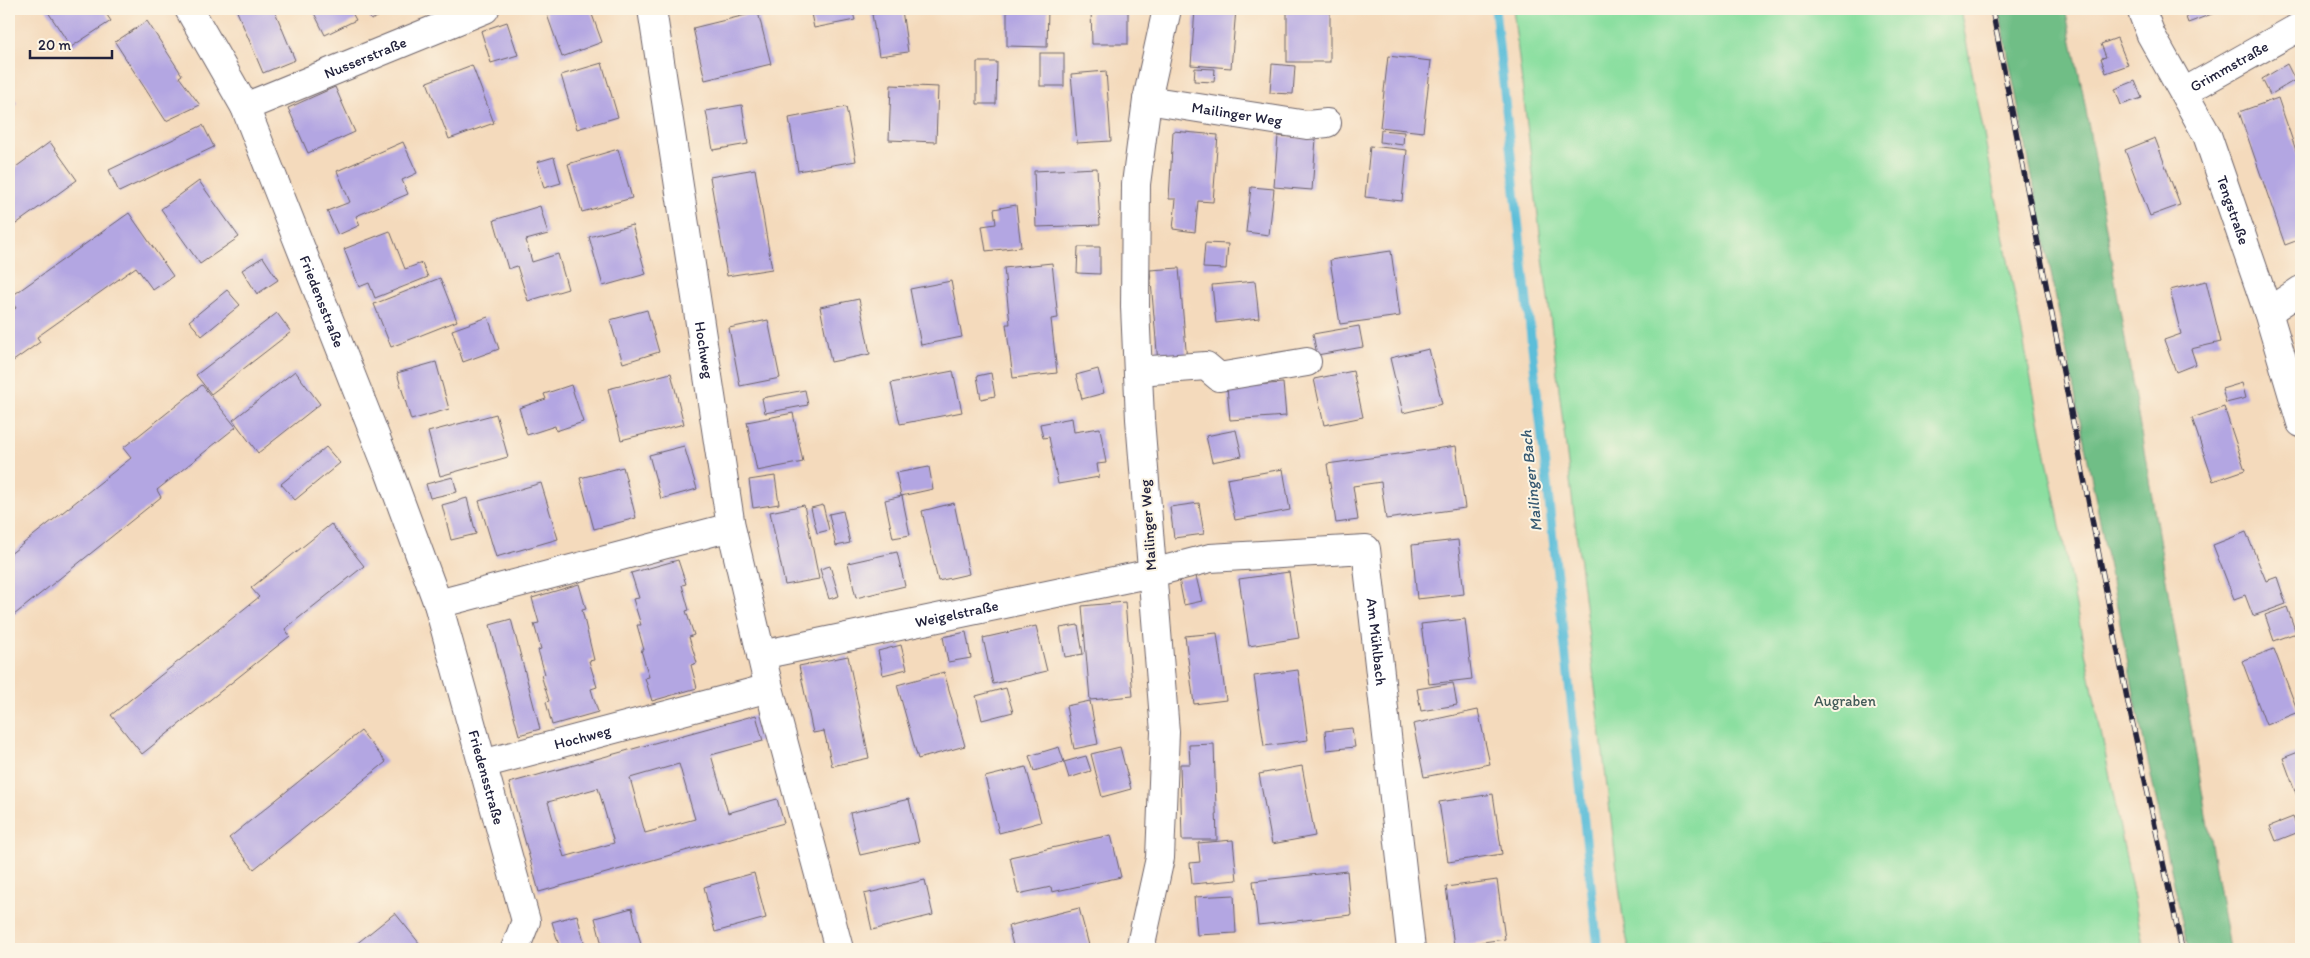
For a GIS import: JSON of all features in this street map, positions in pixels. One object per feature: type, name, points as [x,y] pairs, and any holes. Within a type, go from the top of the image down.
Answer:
[{"type":"street","name":"Friedensstraße","points":[[189,9],[245,107],[375,436],[438,604],[526,921],[515,949]]},
{"type":"street","name":"Nusserstraße","points":[[245,107],[485,9]]},
{"type":"street","name":"Hochweg","points":[[652,9],[731,527],[769,688],[839,949]]},
{"type":"street","name":"Mailinger Weg","points":[[1140,949],[1160,858],[1165,732],[1138,372],[1135,307],[1136,184],[1147,100],[1167,9]]},
{"type":"street","name":"Tengstraße","points":[[2141,9],[2150,35],[2207,135],[2268,312],[2301,423]]},
{"type":"street","name":"Grimmstraße","points":[[2184,92],[2301,26]]},
{"type":"street","name":"Mailinger Weg","points":[[1147,100],[1307,125],[1327,123]]},
{"type":"street","points":[[2268,312],[2301,290]]},
{"type":"street","points":[[1138,372],[1206,366],[1219,377],[1306,362]]},
{"type":"street","points":[[438,604],[731,527]]},
{"type":"street","name":"Am Mühlbach","points":[[1152,573],[1210,558],[1366,549],[1411,949]]},
{"type":"street","name":"Weigelstraße","points":[[761,655],[1152,573]]},
{"type":"street","name":"Hochweg","points":[[482,764],[769,688]]},
{"type":"green space","name":"Augraben","points":[[1513,9],[1960,9],[2025,349],[2144,949],[1629,949],[1623,919]]},
{"type":"green space","points":[[1999,9],[2065,9],[2083,93],[2229,949],[2188,949],[2139,719]]},
{"type":"building","points":[[46,9],[103,9],[111,21],[71,47]]},
{"type":"building","points":[[236,9],[274,9],[295,60],[263,73]]},
{"type":"building","points":[[312,9],[350,9],[356,20],[325,35]]},
{"type":"building","points":[[365,9],[382,9],[384,14],[371,20]]},
{"type":"building","points":[[545,9],[590,9],[602,42],[562,57]]},
{"type":"building","points":[[810,9],[852,9],[855,20],[814,28]]},
{"type":"building","points":[[1007,9],[1048,9],[1047,47],[1007,46]]},
{"type":"building","points":[[1091,9],[1128,9],[1128,44],[1092,44]]},
{"type":"building","points":[[1195,9],[1236,9],[1231,68],[1191,65]]},
{"type":"building","points":[[1287,9],[1330,9],[1330,62],[1287,62]]},
{"type":"building","points":[[2183,9],[2225,9],[2188,23]]},
{"type":"building","points":[[902,10],[908,52],[879,56],[872,14]]},
{"type":"building","points":[[758,12],[771,64],[705,80],[693,28]]},
{"type":"building","points":[[147,21],[182,75],[179,77],[200,105],[166,121],[115,42]]},
{"type":"building","points":[[507,22],[518,55],[491,63],[481,31]]},
{"type":"building","points":[[2117,38],[2128,65],[2106,73],[2101,58],[2106,57],[2101,44]]},
{"type":"building","points":[[1040,53],[1064,53],[1064,86],[1040,86]]},
{"type":"building","points":[[1388,56],[1431,61],[1423,132],[1380,127]]},
{"type":"building","points":[[977,62],[997,62],[996,104],[977,104]]},
{"type":"building","points":[[602,63],[618,117],[577,129],[561,75]]},
{"type":"building","points":[[1272,64],[1295,66],[1293,94],[1270,93]]},
{"type":"building","points":[[2287,64],[2295,80],[2270,95],[2262,79]]},
{"type":"building","points":[[472,65],[494,123],[449,139],[427,82]]},
{"type":"building","points":[[1195,68],[1215,69],[1214,82],[1194,81]]},
{"type":"building","points":[[1106,71],[1111,141],[1077,143],[1071,74]]},
{"type":"building","points":[[2135,81],[2142,98],[2121,105],[2115,89]]},
{"type":"building","points":[[891,85],[938,87],[936,142],[889,140]]},
{"type":"building","points":[[335,87],[355,132],[308,153],[288,108]]},
{"type":"building","points":[[9,91],[17,103],[9,109]]},
{"type":"building","points":[[2278,98],[2301,165],[2301,239],[2285,245],[2239,112]]},
{"type":"building","points":[[742,105],[748,144],[713,150],[706,111]]},
{"type":"building","points":[[846,107],[856,161],[798,171],[789,118]]},
{"type":"building","points":[[203,125],[214,147],[119,192],[109,170]]},
{"type":"building","points":[[1381,130],[1404,132],[1403,145],[1380,142]]},
{"type":"building","points":[[1173,131],[1218,135],[1213,202],[1198,201],[1195,232],[1173,229],[1176,199],[1169,199]]},
{"type":"building","points":[[1278,136],[1316,139],[1312,190],[1274,187]]},
{"type":"building","points":[[2155,138],[2180,205],[2150,216],[2125,150]]},
{"type":"building","points":[[50,142],[77,180],[9,229],[9,172]]},
{"type":"building","points":[[403,142],[417,173],[402,180],[408,194],[356,216],[360,225],[338,235],[327,211],[350,202],[337,171]]},
{"type":"building","points":[[1370,146],[1407,150],[1402,201],[1365,197]]},
{"type":"building","points":[[618,149],[632,198],[582,212],[568,164]]},
{"type":"building","points":[[554,157],[561,183],[544,188],[537,162]]},
{"type":"building","points":[[1097,168],[1100,225],[1036,227],[1034,171]]},
{"type":"building","points":[[755,169],[772,269],[727,276],[710,177]]},
{"type":"building","points":[[199,181],[239,237],[200,264],[161,209]]},
{"type":"building","points":[[1251,187],[1274,189],[1269,235],[1246,232]]},
{"type":"building","points":[[1016,205],[1021,247],[986,251],[982,226],[996,224],[994,209]]},
{"type":"building","points":[[540,206],[548,234],[526,240],[532,262],[558,254],[568,289],[528,301],[517,266],[508,269],[494,220]]},
{"type":"building","points":[[129,213],[173,276],[153,290],[136,267],[37,337],[40,342],[9,364],[9,313],[16,308],[9,298]]},
{"type":"building","points":[[632,225],[646,274],[603,286],[589,237]]},
{"type":"building","points":[[390,231],[405,269],[422,263],[428,277],[375,298],[369,283],[359,287],[344,249]]},
{"type":"building","points":[[1205,243],[1228,244],[1226,269],[1203,268]]},
{"type":"building","points":[[1078,247],[1100,247],[1100,274],[1077,273]]},
{"type":"building","points":[[1391,251],[1400,316],[1340,324],[1330,260]]},
{"type":"building","points":[[263,257],[278,280],[257,294],[242,270]]},
{"type":"building","points":[[1052,263],[1058,318],[1051,319],[1057,373],[1013,378],[1006,324],[1010,324],[1004,268]]},
{"type":"building","points":[[1179,268],[1187,361],[1158,363],[1150,270]]},
{"type":"building","points":[[440,278],[457,321],[391,347],[374,304]]},
{"type":"building","points":[[951,281],[962,337],[921,345],[910,289]]},
{"type":"building","points":[[1255,281],[1259,318],[1216,323],[1212,285]]},
{"type":"building","points":[[2206,281],[2221,342],[2191,349],[2196,364],[2176,372],[2164,340],[2181,334],[2170,290]]},
{"type":"building","points":[[227,290],[240,305],[202,336],[189,321]]},
{"type":"building","points":[[859,299],[870,354],[831,362],[820,307]]},
{"type":"building","points":[[647,310],[659,352],[623,363],[610,320]]},
{"type":"building","points":[[277,313],[291,332],[211,394],[196,375]]},
{"type":"building","points":[[488,317],[499,349],[463,362],[452,330]]},
{"type":"building","points":[[768,320],[780,378],[740,386],[729,328]]},
{"type":"building","points":[[1359,326],[1363,347],[1317,355],[1313,334]]},
{"type":"building","points":[[1429,349],[1442,404],[1403,413],[1390,358]]},
{"type":"building","points":[[436,362],[449,409],[411,420],[397,373]]},
{"type":"building","points":[[1098,369],[1104,393],[1082,399],[1076,375]]},
{"type":"building","points":[[295,371],[320,404],[258,453],[233,420]]},
{"type":"building","points":[[953,371],[962,412],[900,424],[891,383]]},
{"type":"building","points":[[1353,371],[1363,417],[1324,425],[1314,379]]},
{"type":"building","points":[[671,373],[684,424],[621,440],[608,389]]},
{"type":"building","points":[[991,373],[995,396],[981,399],[977,376]]},
{"type":"building","points":[[1283,383],[1286,416],[1230,420],[1227,387]]},
{"type":"building","points":[[2242,383],[2246,398],[2226,403],[2222,389]]},
{"type":"building","points":[[202,385],[236,427],[157,490],[161,497],[14,615],[9,608],[9,555],[131,458],[123,448]]},
{"type":"building","points":[[571,385],[583,422],[556,431],[555,426],[527,435],[519,408],[546,399],[544,394]]},
{"type":"building","points":[[805,390],[808,405],[765,413],[762,398]]},
{"type":"building","points":[[2224,407],[2245,470],[2213,481],[2192,418]]},
{"type":"building","points":[[793,413],[803,462],[757,471],[747,422]]},
{"type":"building","points":[[496,414],[508,457],[440,476],[428,432]]},
{"type":"building","points":[[1072,418],[1074,432],[1100,428],[1106,463],[1097,464],[1099,477],[1058,484],[1049,437],[1043,438],[1040,424]]},
{"type":"building","points":[[1236,430],[1242,456],[1212,462],[1206,436]]},
{"type":"building","points":[[684,446],[697,489],[661,499],[649,455]]},
{"type":"building","points":[[1456,446],[1465,508],[1386,519],[1381,482],[1353,486],[1358,520],[1336,523],[1327,464]]},
{"type":"building","points":[[326,447],[340,463],[295,500],[281,484]]},
{"type":"building","points":[[623,467],[636,518],[594,529],[580,478]]},
{"type":"building","points":[[929,467],[933,489],[901,496],[896,473]]},
{"type":"building","points":[[1283,469],[1290,510],[1235,520],[1227,479]]},
{"type":"building","points":[[775,476],[779,504],[753,508],[749,480]]},
{"type":"building","points":[[453,477],[457,492],[430,498],[426,484]]},
{"type":"building","points":[[541,483],[558,539],[496,557],[479,501]]},
{"type":"building","points":[[902,496],[910,535],[893,538],[885,500]]},
{"type":"building","points":[[467,498],[476,534],[451,540],[442,505]]},
{"type":"building","points":[[954,503],[969,574],[938,581],[922,511]]},
{"type":"building","points":[[1199,503],[1204,534],[1174,538],[1170,507]]},
{"type":"building","points":[[804,505],[819,579],[785,585],[770,512]]},
{"type":"building","points":[[823,505],[829,530],[817,533],[811,508]]},
{"type":"building","points":[[843,511],[850,543],[836,546],[829,514]]},
{"type":"building","points":[[331,524],[364,566],[285,629],[290,636],[142,754],[111,715],[259,597],[251,588]]},
{"type":"building","points":[[2246,532],[2266,581],[2277,577],[2286,604],[2253,616],[2245,595],[2234,599],[2213,545]]},
{"type":"building","points":[[1458,540],[1464,594],[1417,599],[1412,545]]},
{"type":"building","points":[[897,552],[905,586],[856,598],[848,563]]},
{"type":"building","points":[[678,560],[686,584],[682,585],[689,610],[686,611],[694,635],[689,637],[697,663],[691,665],[697,688],[652,701],[645,678],[649,677],[641,650],[644,650],[637,625],[641,625],[633,599],[639,598],[631,573]]},
{"type":"building","points":[[830,566],[839,596],[829,599],[820,569]]},
{"type":"building","points":[[1289,572],[1299,638],[1249,646],[1239,579]]},
{"type":"building","points":[[1196,576],[1202,601],[1184,605],[1179,579]]},
{"type":"building","points":[[579,584],[586,609],[582,610],[594,660],[589,661],[597,687],[591,689],[598,712],[552,725],[546,702],[549,701],[541,675],[545,674],[538,650],[541,649],[534,624],[539,623],[532,598]]},
{"type":"building","points":[[1125,602],[1133,696],[1090,700],[1082,606]]},
{"type":"building","points":[[2287,607],[2296,633],[2274,641],[2265,615]]},
{"type":"building","points":[[511,619],[540,729],[519,735],[490,625]]},
{"type":"building","points":[[1465,619],[1472,679],[1429,684],[1421,624]]},
{"type":"building","points":[[1078,625],[1083,654],[1065,657],[1060,628]]},
{"type":"building","points":[[1036,626],[1047,671],[993,684],[983,638]]},
{"type":"building","points":[[966,632],[971,658],[948,662],[943,637]]},
{"type":"building","points":[[1217,633],[1226,700],[1194,704],[1185,636]]},
{"type":"building","points":[[901,645],[907,669],[883,675],[878,651]]},
{"type":"building","points":[[2274,649],[2298,712],[2266,725],[2242,661]]},
{"type":"building","points":[[848,656],[869,758],[832,766],[824,731],[813,733],[799,666]]},
{"type":"building","points":[[1298,670],[1308,740],[1264,746],[1254,676]]},
{"type":"building","points":[[944,672],[965,746],[918,759],[897,685]]},
{"type":"building","points":[[1453,683],[1457,705],[1421,711],[1417,689]]},
{"type":"building","points":[[1006,688],[1013,712],[982,720],[976,696]]},
{"type":"building","points":[[1090,701],[1098,744],[1074,749],[1066,706]]},
{"type":"building","points":[[1478,710],[1490,764],[1424,777],[1413,724]]},
{"type":"building","points":[[756,715],[763,741],[711,755],[728,813],[777,799],[784,823],[539,892],[509,783]],"holes":[[[679,764],[695,819],[645,833],[630,778]],[[598,788],[614,843],[564,857],[548,802]]]},
{"type":"building","points":[[1352,728],[1355,747],[1327,750],[1325,731]]},
{"type":"building","points":[[361,731],[386,762],[254,869],[229,838]]},
{"type":"building","points":[[1214,744],[1217,840],[1182,840],[1180,764],[1190,764],[1189,745]]},
{"type":"building","points":[[1059,747],[1064,762],[1034,771],[1029,756]]},
{"type":"building","points":[[1120,747],[1131,789],[1102,797],[1091,754]]},
{"type":"building","points":[[2301,751],[2301,807],[2283,758]]},
{"type":"building","points":[[1086,756],[1091,771],[1069,778],[1064,762]]},
{"type":"building","points":[[1302,766],[1315,836],[1272,844],[1259,774]]},
{"type":"building","points":[[1026,767],[1041,822],[999,833],[985,777]]},
{"type":"building","points":[[1493,794],[1502,854],[1448,862],[1439,802]]},
{"type":"building","points":[[909,799],[919,842],[860,855],[850,813]]},
{"type":"building","points":[[2293,817],[2299,832],[2276,841],[2270,826]]},
{"type":"building","points":[[1111,835],[1121,877],[1052,892],[1051,887],[1018,894],[1010,857]]},
{"type":"building","points":[[1233,840],[1237,880],[1192,884],[1190,863],[1200,862],[1198,843]]},
{"type":"building","points":[[1347,871],[1351,915],[1258,925],[1253,881]]},
{"type":"building","points":[[754,873],[766,918],[715,932],[704,887]]},
{"type":"building","points":[[925,880],[933,915],[872,930],[864,894]]},
{"type":"building","points":[[1497,880],[1505,939],[1454,946],[1446,887]]},
{"type":"building","points":[[1234,895],[1236,933],[1197,935],[1194,897]]},
{"type":"building","points":[[632,908],[642,949],[603,949],[595,918]]},
{"type":"building","points":[[1079,908],[1090,949],[1014,949],[1008,926]]},
{"type":"building","points":[[395,913],[420,944],[414,949],[350,949]]},
{"type":"building","points":[[577,915],[586,949],[560,949],[552,922]]},
{"type":"waterway","name":"Mailinger Bach","points":[[1495,9],[1598,949]]},
{"type":"railway","points":[[1992,9],[2127,698],[2182,949]]}]
